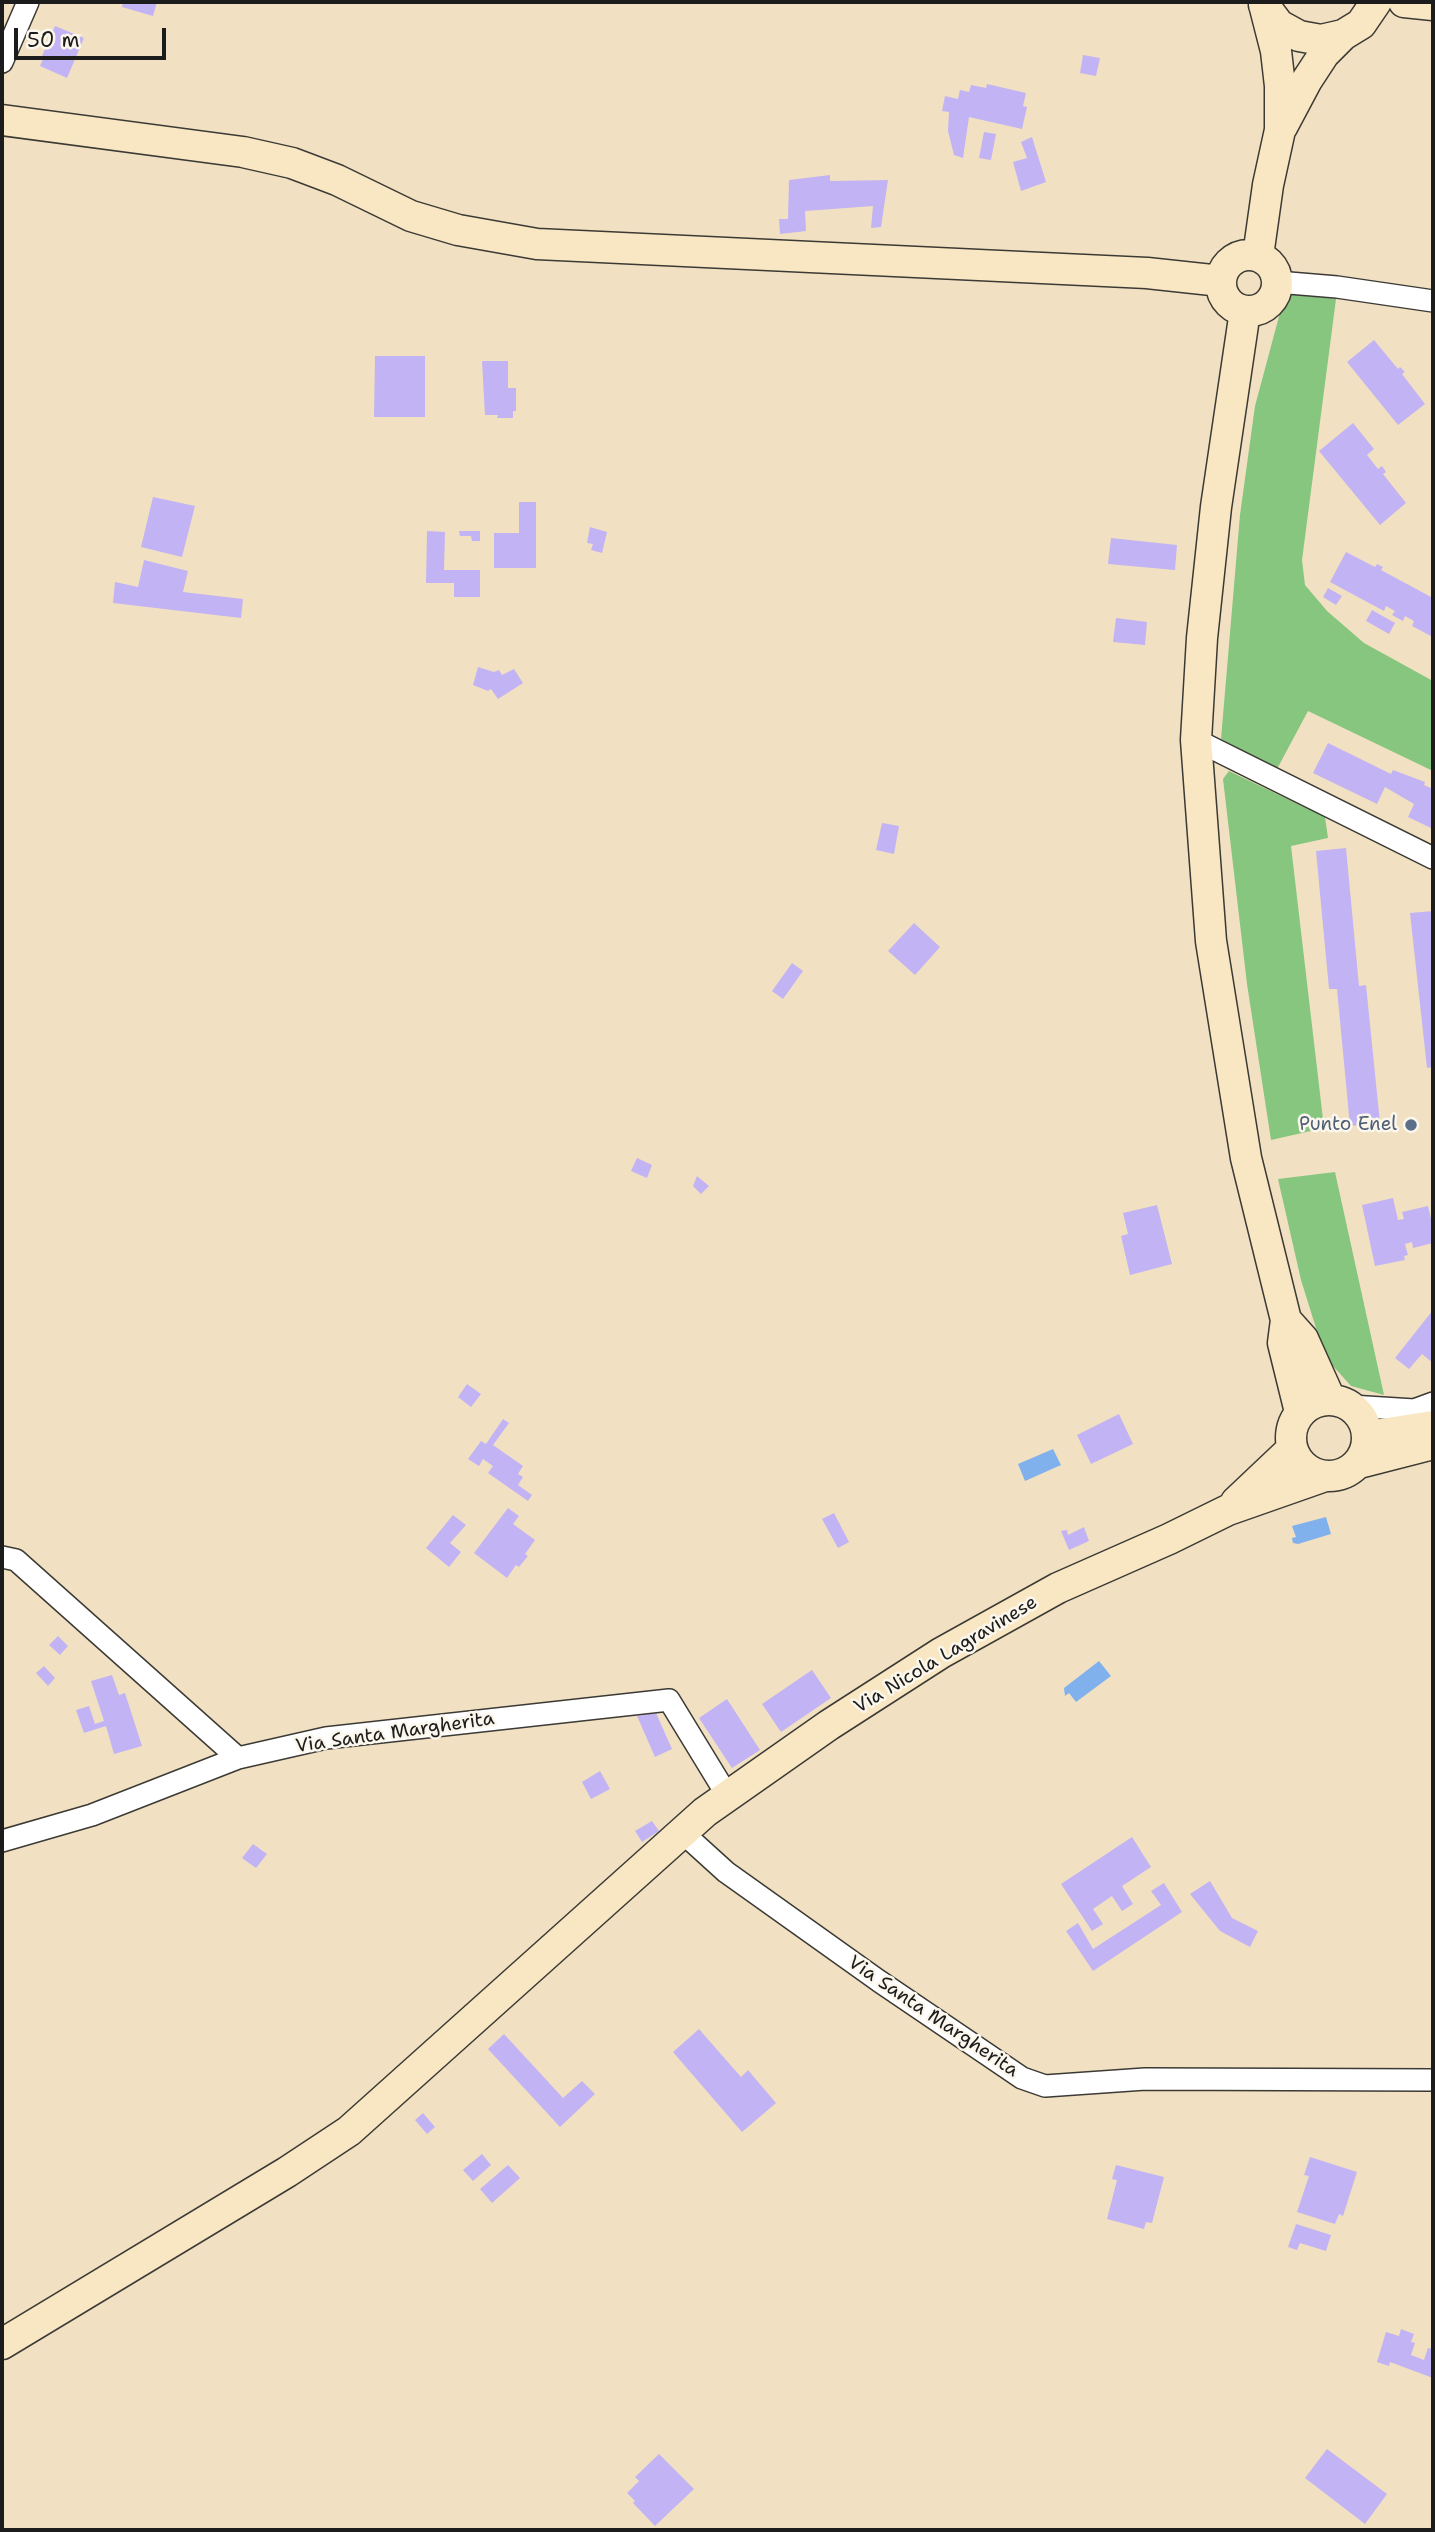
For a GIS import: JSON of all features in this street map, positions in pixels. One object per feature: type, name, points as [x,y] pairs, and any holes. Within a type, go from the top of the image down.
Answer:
[{"type":"street","points":[[1404,2],[1433,5]]},
{"type":"street","points":[[2,62],[22,4]]},
{"type":"street","points":[[1280,130],[1318,62],[1343,35],[1361,24],[1382,4]]},
{"type":"street","points":[[1264,5],[1279,26],[1299,36],[1321,40],[1343,35]]},
{"type":"street","points":[[1258,256],[1268,185],[1280,130],[1280,86],[1276,51],[1264,5]]},
{"type":"street","points":[[2,120],[243,152],[292,163],[337,180],[411,216],[458,230],[537,244],[1147,273],[1221,281]]},
{"type":"street","points":[[1244,256],[1258,256],[1274,271],[1276,293],[1269,303],[1256,311],[1245,312],[1231,306],[1223,294],[1221,281],[1225,269],[1233,260],[1244,256]]},
{"type":"street","points":[[1277,282],[1433,300]]},
{"type":"street","points":[[1245,312],[1216,507],[1202,638],[1196,740],[1212,941],[1246,1158],[1286,1320],[1283,1343],[1300,1412]]},
{"type":"street","points":[[1196,740],[1433,858]]},
{"type":"street","points":[[1286,1320],[1303,1339],[1341,1403],[1357,1410],[1365,1422],[1363,1450],[1349,1471],[1338,1476],[1310,1472],[1299,1463],[1292,1449],[1290,1436],[1293,1423],[1300,1412],[1314,1402],[1341,1403],[1414,1410],[1433,1403]]},
{"type":"street","points":[[1363,1450],[1433,1426]]},
{"type":"street","points":[[1363,1450],[1433,1444]]},
{"type":"street","name":"Via Nicola Lagravinese","points":[[1228,1510],[1292,1449]]},
{"type":"street","name":"Via Nicola Lagravinese","points":[[2,2344],[288,2172],[349,2131],[727,1795],[941,1653],[1058,1588],[1228,1510],[1325,1476]]},
{"type":"street","points":[[2,1557],[16,1560],[238,1758],[92,1815],[2,1841]]},
{"type":"street","name":"Via Santa Margherita","points":[[238,1758],[326,1738],[669,1700],[727,1795]]},
{"type":"street","name":"Via Santa Margherita","points":[[683,1833],[726,1872],[879,1981],[1022,2078],[1045,2086],[1145,2079],[1433,2080]]},
{"type":"green space","points":[[1285,294],[1336,299],[1302,560],[1305,585],[1327,611],[1364,643],[1433,681],[1433,771],[1308,711],[1277,769],[1221,739],[1240,515],[1255,406]]},
{"type":"green space","points":[[1229,771],[1325,817],[1328,838],[1291,846],[1324,1128],[1271,1140],[1247,984],[1223,779]]},
{"type":"green space","points":[[1335,1172],[1384,1395],[1351,1386],[1325,1357],[1301,1280],[1278,1179]]},
{"type":"water","points":[[1053,1449],[1061,1465],[1025,1481],[1018,1464]]},
{"type":"water","points":[[1326,1517],[1331,1534],[1298,1544],[1293,1543],[1292,1538],[1296,1537],[1292,1526]]},
{"type":"water","points":[[1099,1661],[1111,1676],[1076,1702],[1069,1693],[1065,1696],[1064,1688]]},
{"type":"building","points":[[123,2],[157,2],[153,16],[122,7]]},
{"type":"building","points":[[55,26],[84,38],[67,78],[40,66]]},
{"type":"building","points":[[1083,55],[1100,58],[1096,76],[1080,73]]},
{"type":"building","points":[[987,84],[1026,93],[1023,106],[1027,107],[1022,129],[969,117],[963,158],[954,155],[948,131],[949,112],[942,111],[945,96],[958,99],[960,90],[969,92],[971,85],[986,88]]},
{"type":"building","points":[[984,132],[996,134],[991,160],[979,158]]},
{"type":"building","points":[[1032,137],[1046,182],[1021,191],[1013,162],[1027,158],[1021,142]]},
{"type":"building","points":[[830,175],[830,181],[888,180],[881,227],[871,228],[873,206],[805,211],[806,231],[780,234],[779,219],[788,219],[789,180]]},
{"type":"building","points":[[1374,340],[1398,369],[1400,367],[1405,372],[1402,374],[1425,404],[1398,425],[1347,362]]},
{"type":"building","points":[[375,356],[425,356],[425,417],[374,417]]},
{"type":"building","points":[[482,361],[508,361],[508,388],[516,388],[516,411],[513,411],[513,418],[485,415]]},
{"type":"building","points":[[1353,423],[1374,449],[1367,455],[1378,469],[1382,466],[1386,472],[1383,474],[1406,503],[1380,525],[1319,451]]},
{"type":"building","points":[[153,497],[195,506],[182,557],[141,547]]},
{"type":"building","points":[[519,502],[536,502],[536,568],[494,568],[494,533],[519,533]]},
{"type":"building","points":[[590,527],[607,532],[602,553],[591,550],[593,544],[587,543]]},
{"type":"building","points":[[427,531],[445,532],[444,570],[480,570],[480,597],[454,597],[454,583],[426,583]]},
{"type":"building","points":[[459,531],[480,531],[480,541],[472,541],[471,536],[460,536]]},
{"type":"building","points":[[1111,538],[1177,545],[1175,570],[1108,564]]},
{"type":"building","points":[[1346,552],[1375,567],[1377,564],[1383,567],[1381,570],[1433,598],[1433,637],[1412,626],[1414,621],[1405,616],[1403,621],[1392,615],[1395,611],[1386,606],[1384,611],[1330,582]]},
{"type":"building","points":[[144,560],[188,571],[183,592],[243,599],[241,618],[113,603],[115,582],[138,587]]},
{"type":"building","points":[[1328,588],[1342,596],[1336,605],[1323,597]]},
{"type":"building","points":[[1372,610],[1395,623],[1389,634],[1366,621]]},
{"type":"building","points":[[1116,618],[1147,622],[1145,645],[1113,642]]},
{"type":"building","points":[[478,667],[494,672],[499,670],[502,675],[514,669],[523,683],[498,699],[491,689],[488,691],[473,685]]},
{"type":"building","points":[[1328,743],[1391,774],[1393,770],[1425,782],[1424,785],[1433,789],[1433,829],[1408,817],[1414,804],[1385,787],[1377,804],[1313,773]]},
{"type":"building","points":[[882,823],[899,826],[894,854],[876,850]]},
{"type":"building","points":[[1346,848],[1359,986],[1366,985],[1380,1123],[1350,1126],[1337,989],[1329,989],[1316,851]]},
{"type":"building","points":[[1433,911],[1433,1067],[1427,1068],[1410,913]]},
{"type":"building","points":[[914,923],[940,947],[915,975],[888,951]]},
{"type":"building","points":[[792,963],[803,971],[783,999],[772,991]]},
{"type":"building","points":[[637,1158],[652,1165],[647,1178],[631,1171]]},
{"type":"building","points":[[697,1176],[709,1186],[701,1194],[693,1186]]},
{"type":"building","points":[[1393,1198],[1398,1220],[1404,1219],[1402,1212],[1428,1206],[1433,1227],[1433,1243],[1413,1248],[1412,1242],[1405,1244],[1408,1255],[1404,1256],[1405,1260],[1375,1266],[1362,1205]]},
{"type":"building","points":[[1157,1205],[1172,1264],[1130,1275],[1121,1236],[1128,1234],[1123,1213]]},
{"type":"building","points":[[1433,1310],[1433,1363],[1422,1354],[1409,1369],[1395,1358]]},
{"type":"building","points":[[467,1384],[481,1394],[471,1407],[458,1397]]},
{"type":"building","points":[[1119,1414],[1133,1444],[1091,1464],[1077,1435]]},
{"type":"building","points":[[503,1419],[509,1423],[493,1445],[523,1466],[518,1474],[523,1477],[518,1485],[532,1495],[528,1501],[488,1473],[493,1466],[483,1459],[479,1466],[468,1459],[481,1441],[486,1444]]},
{"type":"building","points":[[508,1508],[519,1516],[513,1524],[535,1540],[525,1554],[528,1556],[519,1567],[516,1565],[507,1578],[474,1553]]},
{"type":"building","points":[[834,1513],[849,1542],[838,1548],[822,1519]]},
{"type":"building","points":[[453,1515],[466,1525],[450,1543],[461,1552],[449,1567],[426,1548]]},
{"type":"building","points":[[1084,1527],[1089,1541],[1069,1550],[1061,1531],[1067,1530],[1068,1535]]},
{"type":"building","points":[[58,1636],[68,1646],[60,1655],[49,1645]]},
{"type":"building","points":[[44,1666],[55,1678],[48,1686],[36,1673]]},
{"type":"building","points":[[812,1670],[831,1698],[781,1732],[762,1704]]},
{"type":"building","points":[[112,1675],[119,1695],[125,1693],[142,1746],[114,1754],[106,1726],[84,1733],[76,1710],[89,1706],[95,1724],[104,1721],[91,1681]]},
{"type":"building","points":[[727,1699],[760,1750],[732,1768],[699,1718]]},
{"type":"building","points":[[656,1713],[672,1749],[655,1757],[637,1716]]},
{"type":"building","points":[[600,1771],[610,1789],[591,1799],[582,1782]]},
{"type":"building","points":[[652,1821],[659,1831],[642,1842],[635,1831]]},
{"type":"building","points":[[1132,1837],[1151,1867],[1122,1886],[1133,1904],[1122,1911],[1112,1896],[1093,1909],[1103,1924],[1092,1931],[1061,1884]]},
{"type":"building","points":[[253,1844],[267,1854],[256,1868],[242,1858]]},
{"type":"building","points":[[1210,1881],[1232,1918],[1258,1931],[1250,1947],[1220,1931],[1190,1894]]},
{"type":"building","points":[[1164,1883],[1182,1912],[1093,1971],[1066,1931],[1078,1923],[1093,1949],[1161,1905],[1151,1891]]},
{"type":"building","points":[[699,2029],[741,2077],[748,2070],[776,2103],[742,2132],[673,2052]]},
{"type":"building","points":[[504,2034],[563,2098],[582,2081],[595,2094],[560,2127],[488,2049]]},
{"type":"building","points":[[423,2113],[435,2127],[427,2134],[415,2120]]},
{"type":"building","points":[[482,2154],[491,2165],[473,2181],[463,2170]]},
{"type":"building","points":[[1310,2157],[1357,2172],[1343,2216],[1339,2214],[1335,2224],[1297,2212],[1309,2176],[1304,2175]]},
{"type":"building","points":[[508,2165],[520,2178],[492,2203],[480,2189]]},
{"type":"building","points":[[1116,2165],[1164,2177],[1152,2223],[1146,2222],[1144,2229],[1107,2219],[1117,2180],[1112,2179]]},
{"type":"building","points":[[1296,2224],[1331,2235],[1326,2251],[1300,2243],[1297,2250],[1288,2247]]},
{"type":"building","points":[[1401,2329],[1414,2334],[1411,2342],[1415,2343],[1411,2355],[1424,2360],[1428,2348],[1433,2349],[1433,2378],[1390,2362],[1389,2366],[1377,2362],[1386,2332],[1399,2336]]},
{"type":"building","points":[[1327,2449],[1387,2494],[1365,2524],[1305,2478]]},
{"type":"building","points":[[659,2454],[694,2489],[655,2526],[627,2493],[639,2481],[635,2477]]},
{"type":"place","name":"Punto Enel","points":[[1411,1125]]}]
